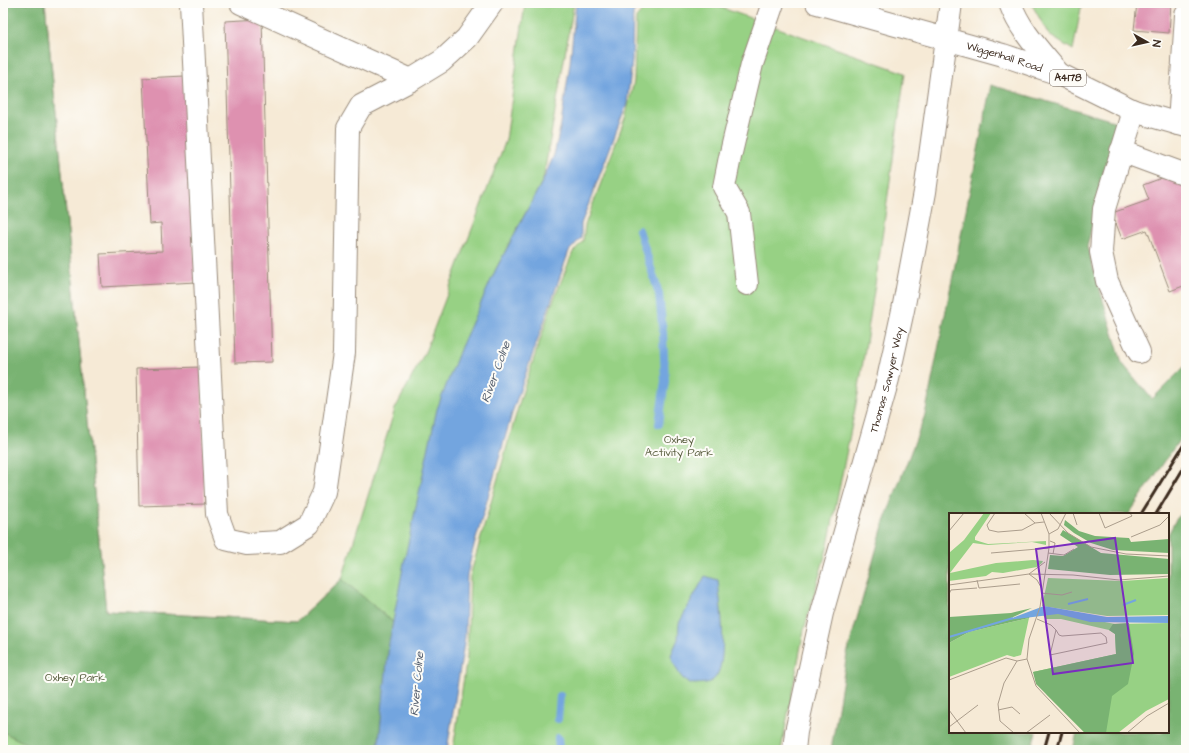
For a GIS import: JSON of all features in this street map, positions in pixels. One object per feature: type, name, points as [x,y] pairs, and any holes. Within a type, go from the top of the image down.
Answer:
[{"type":"street","points":[[191,3],[217,514],[226,539],[247,544],[280,542],[309,524],[324,492],[344,353],[348,128],[361,106],[411,80],[442,61],[467,38],[492,3]]},
{"type":"street","points":[[241,3],[411,80]]},
{"type":"street","points":[[747,284],[739,213],[724,187],[752,64],[772,3]]},
{"type":"street","name":"Wiggenhall Road","points":[[817,3],[1003,55],[1059,74],[1134,111],[1182,125]]},
{"type":"street","name":"Thomas Sawyer Way","points":[[794,750],[796,732],[822,613],[888,379],[903,310],[925,192],[952,3]]},
{"type":"street","points":[[1010,3],[1016,18],[1028,37],[1059,74]]},
{"type":"street","points":[[1182,125],[1186,15]]},
{"type":"street","points":[[1134,111],[1104,209],[1101,252],[1107,281],[1139,352]]},
{"type":"street","points":[[1121,151],[1186,175]]},
{"type":"green space","name":"Oxhey Park","points":[[3,3],[45,3],[106,611],[297,621],[342,579],[395,409],[425,352],[506,140],[525,4],[574,3],[543,180],[496,269],[378,750],[3,750]]},
{"type":"green space","name":"Oxhey Park","points":[[3,3],[45,3],[106,611],[297,621],[342,579],[393,622],[378,750],[39,750],[3,732]]},
{"type":"green space","name":"Oxhey Activity Park","points":[[647,3],[708,3],[905,73],[879,259],[858,394],[828,545],[804,630],[781,750],[453,750],[467,657],[470,576],[521,397],[552,304],[573,252],[583,241],[585,225],[625,119],[634,81],[636,18],[647,6]]},
{"type":"green space","points":[[1031,3],[1082,3],[1073,50],[1049,35]]},
{"type":"green space","points":[[991,85],[1117,122],[1087,247],[1122,363],[1152,399],[1186,365],[1186,430],[1130,513],[949,513],[949,733],[1036,733],[1031,750],[831,750],[847,654],[884,522],[925,415]]},
{"type":"green space","points":[[1186,507],[1186,750],[1073,750],[1077,733],[1169,733],[1169,533],[1175,521]]},
{"type":"water","name":"River Colne","points":[[576,3],[642,3],[633,13],[632,61],[627,104],[581,224],[581,238],[569,251],[513,410],[472,553],[467,575],[465,637],[447,750],[378,750],[389,643],[404,562],[437,409],[461,347],[496,269],[543,180],[554,155],[561,124],[570,63]]},
{"type":"water","points":[[705,576],[718,580],[722,616],[722,659],[719,670],[713,680],[706,683],[695,684],[682,678],[671,655],[678,639],[679,623]]},
{"type":"building","points":[[1137,3],[1171,3],[1169,33],[1134,30]]},
{"type":"building","points":[[262,19],[272,362],[235,363],[225,21]]},
{"type":"building","points":[[185,76],[196,282],[102,287],[100,254],[162,251],[161,223],[150,224],[143,78]]},
{"type":"building","points":[[1186,169],[1186,285],[1170,291],[1147,230],[1122,239],[1112,213],[1149,200],[1143,185]]},
{"type":"building","points":[[202,367],[205,504],[139,506],[136,369]]},
{"type":"waterway","points":[[639,230],[659,294],[663,333],[665,381],[659,424]]},
{"type":"waterway","points":[[558,719],[560,696]]},
{"type":"waterway","points":[[558,738],[559,750]]},
{"type":"railway","points":[[1142,513],[1186,441]]},
{"type":"railway","points":[[1157,513],[1186,464]]},
{"type":"railway","points":[[1044,750],[1049,733]]},
{"type":"railway","points":[[1057,750],[1062,733]]}]
